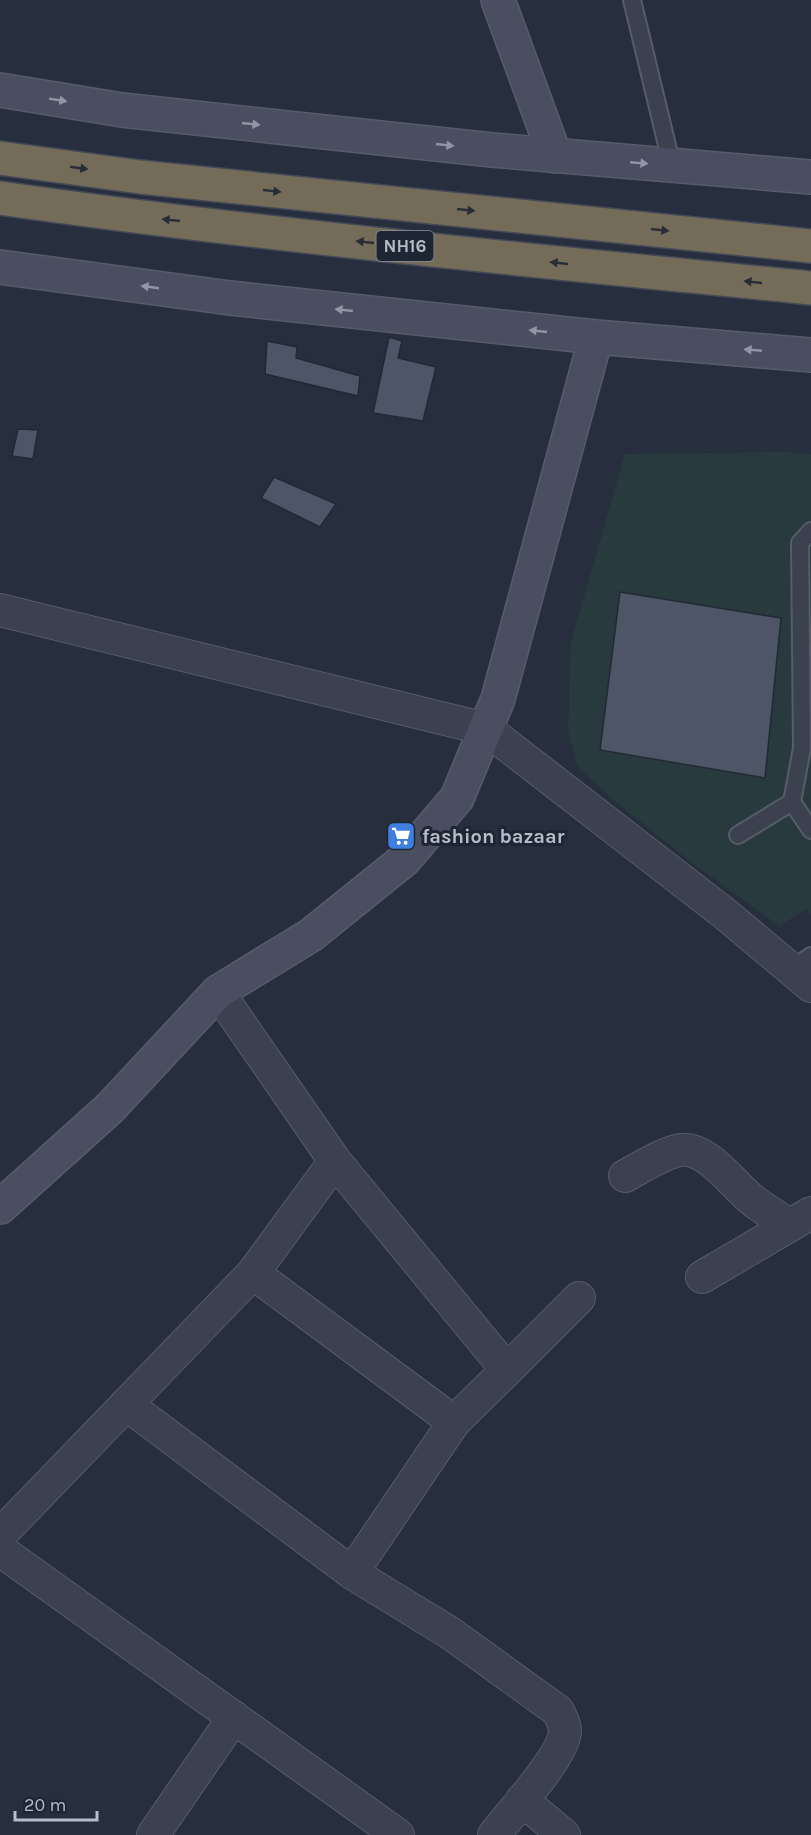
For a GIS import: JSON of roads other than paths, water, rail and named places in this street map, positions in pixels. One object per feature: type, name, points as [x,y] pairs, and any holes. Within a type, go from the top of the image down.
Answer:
[{"type":"highway","name":"NH16","points":[[0,158],[140,177],[811,246]]},
{"type":"highway","name":"NH16","points":[[0,198],[148,218],[811,288]]},
{"type":"street","points":[[498,0],[555,156]]},
{"type":"street","points":[[0,90],[122,110],[555,156],[811,177]]},
{"type":"street","points":[[0,267],[230,298],[596,337],[811,355]]},
{"type":"street","points":[[0,1207],[110,1108],[218,992],[311,935],[404,860],[457,798],[498,699],[596,337]]},
{"type":"street","points":[[0,610],[486,729],[804,971]]},
{"type":"street","points":[[218,992],[335,1161],[507,1370]]},
{"type":"street","points":[[625,1176],[677,1150],[688,1149],[708,1159],[751,1199],[801,1219]]},
{"type":"street","points":[[0,1535],[253,1273],[335,1161]]},
{"type":"street","points":[[702,1277],[801,1219]]},
{"type":"street","points":[[253,1273],[454,1422]]},
{"type":"street","points":[[352,1573],[454,1422],[579,1298]]},
{"type":"street","points":[[126,1404],[352,1573],[450,1633],[558,1711],[565,1734],[547,1769],[494,1835]]},
{"type":"street","points":[[0,1550],[398,1835]]},
{"type":"street","points":[[153,1835],[234,1717]]},
{"type":"street","points":[[522,1800],[564,1835]]},
{"type":"lane","points":[[632,0],[672,166]]},
{"type":"lane","points":[[738,835],[792,802],[807,748],[800,543],[811,531]]},
{"type":"lane","points":[[792,802],[811,830]]},
{"type":"place","name":"fashion bazaar","points":[[401,836]]}]
